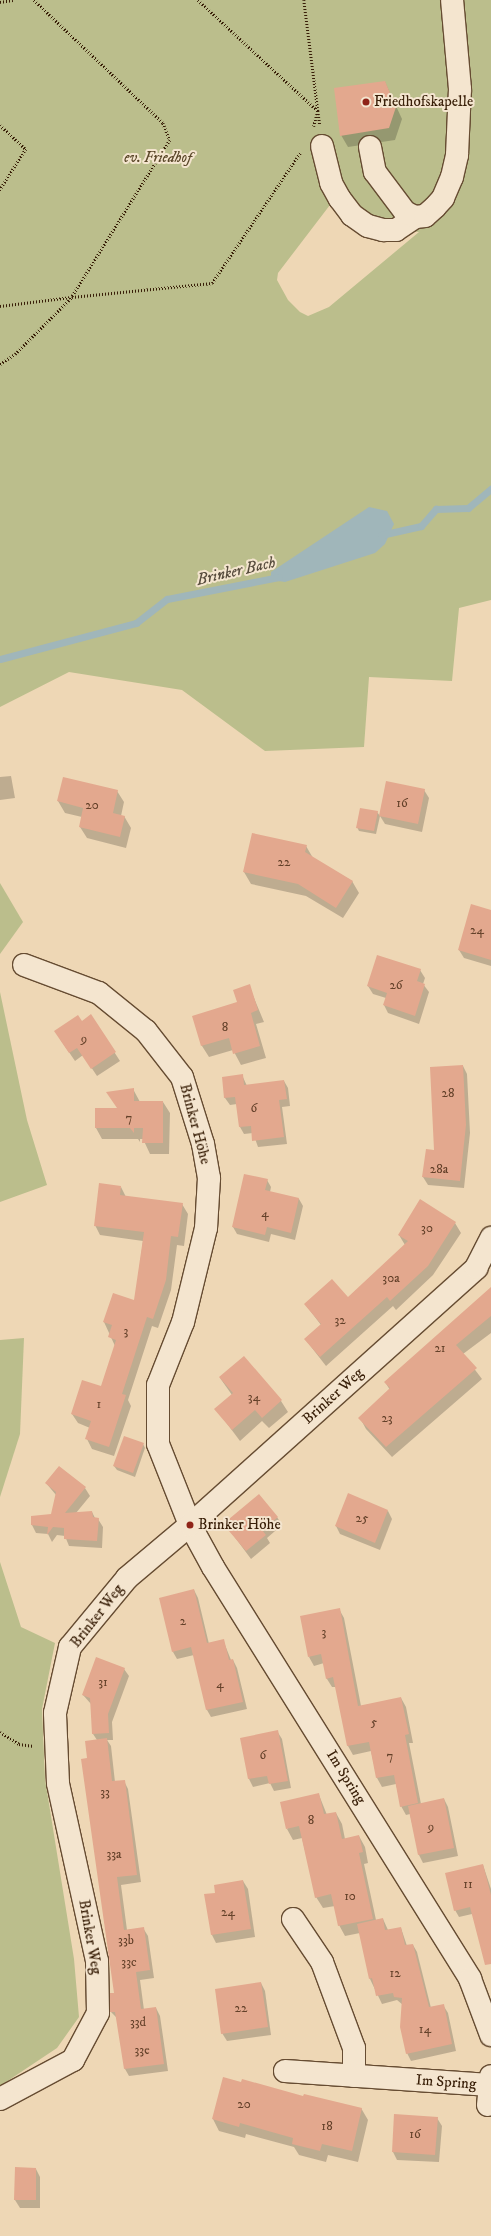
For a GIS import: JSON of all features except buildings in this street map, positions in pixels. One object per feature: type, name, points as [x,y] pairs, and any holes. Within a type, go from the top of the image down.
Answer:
[{"type":"street","points":[[312,143],[340,200],[352,214],[368,226],[383,230],[396,230],[415,217],[424,216],[443,198],[452,177],[457,155],[460,88],[452,0]]},
{"type":"street","points":[[370,146],[375,172],[405,212],[415,217]]},
{"type":"street","name":"Brinker Höhe","points":[[24,965],[99,993],[146,1030],[182,1077],[203,1144],[209,1178],[206,1228],[183,1322],[158,1385],[158,1444],[190,1525]]},
{"type":"street","name":"Brinker Weg","points":[[0,2099],[73,2060],[98,2013],[97,1961],[58,1783],[55,1713],[70,1647],[127,1578],[190,1525],[476,1268],[491,1238]]},
{"type":"street","name":"Im Spring","points":[[190,1525],[213,1567],[470,1979],[491,2035]]},
{"type":"street","points":[[293,1919],[322,1962],[354,2048],[354,2076]]},
{"type":"street","name":"Im Spring","points":[[285,2071],[490,2089]]},
{"type":"path","points":[[0,2],[13,0]]},
{"type":"path","points":[[0,364],[15,354],[72,297],[170,140],[163,123],[34,0]]},
{"type":"path","points":[[198,0],[318,112]]},
{"type":"path","points":[[0,306],[212,283],[312,143],[318,112],[304,0]]},
{"type":"path","points":[[312,143],[318,112]]},
{"type":"path","points":[[0,125],[26,149],[0,190]]},
{"type":"path","points":[[0,1732],[19,1744],[56,1750]]},
{"type":"green space","name":"ev. Friedhof","points":[[0,0],[491,0],[491,600],[459,608],[452,681],[369,677],[364,747],[265,751],[182,690],[69,672],[0,707]],"holes":[[[333,201],[396,230],[419,232],[329,307],[308,316],[300,312],[288,300],[277,280],[278,273]]]},
{"type":"green space","points":[[0,883],[23,922],[0,954]]},
{"type":"green space","points":[[0,992],[27,1120],[47,1185],[0,1202]]},
{"type":"green space","points":[[24,1338],[20,1434],[0,1497],[0,1340]]},
{"type":"green space","points":[[0,1562],[21,1627],[55,1643],[42,1709],[45,1779],[74,1959],[79,2017],[57,2048],[0,2086]]},
{"type":"water","points":[[369,507],[387,511],[394,524],[385,544],[375,553],[285,582],[271,580],[271,572]]},
{"type":"waterway","name":"Brinker Bach","points":[[381,535],[421,526],[436,509],[468,508],[491,489]]},
{"type":"waterway","name":"Brinker Bach","points":[[0,659],[136,623],[167,599],[279,577]]},
{"type":"place","name":"Friedhofskapelle","points":[[366,102]]},
{"type":"place","name":"Brinker Höhe","points":[[190,1525]]}]
